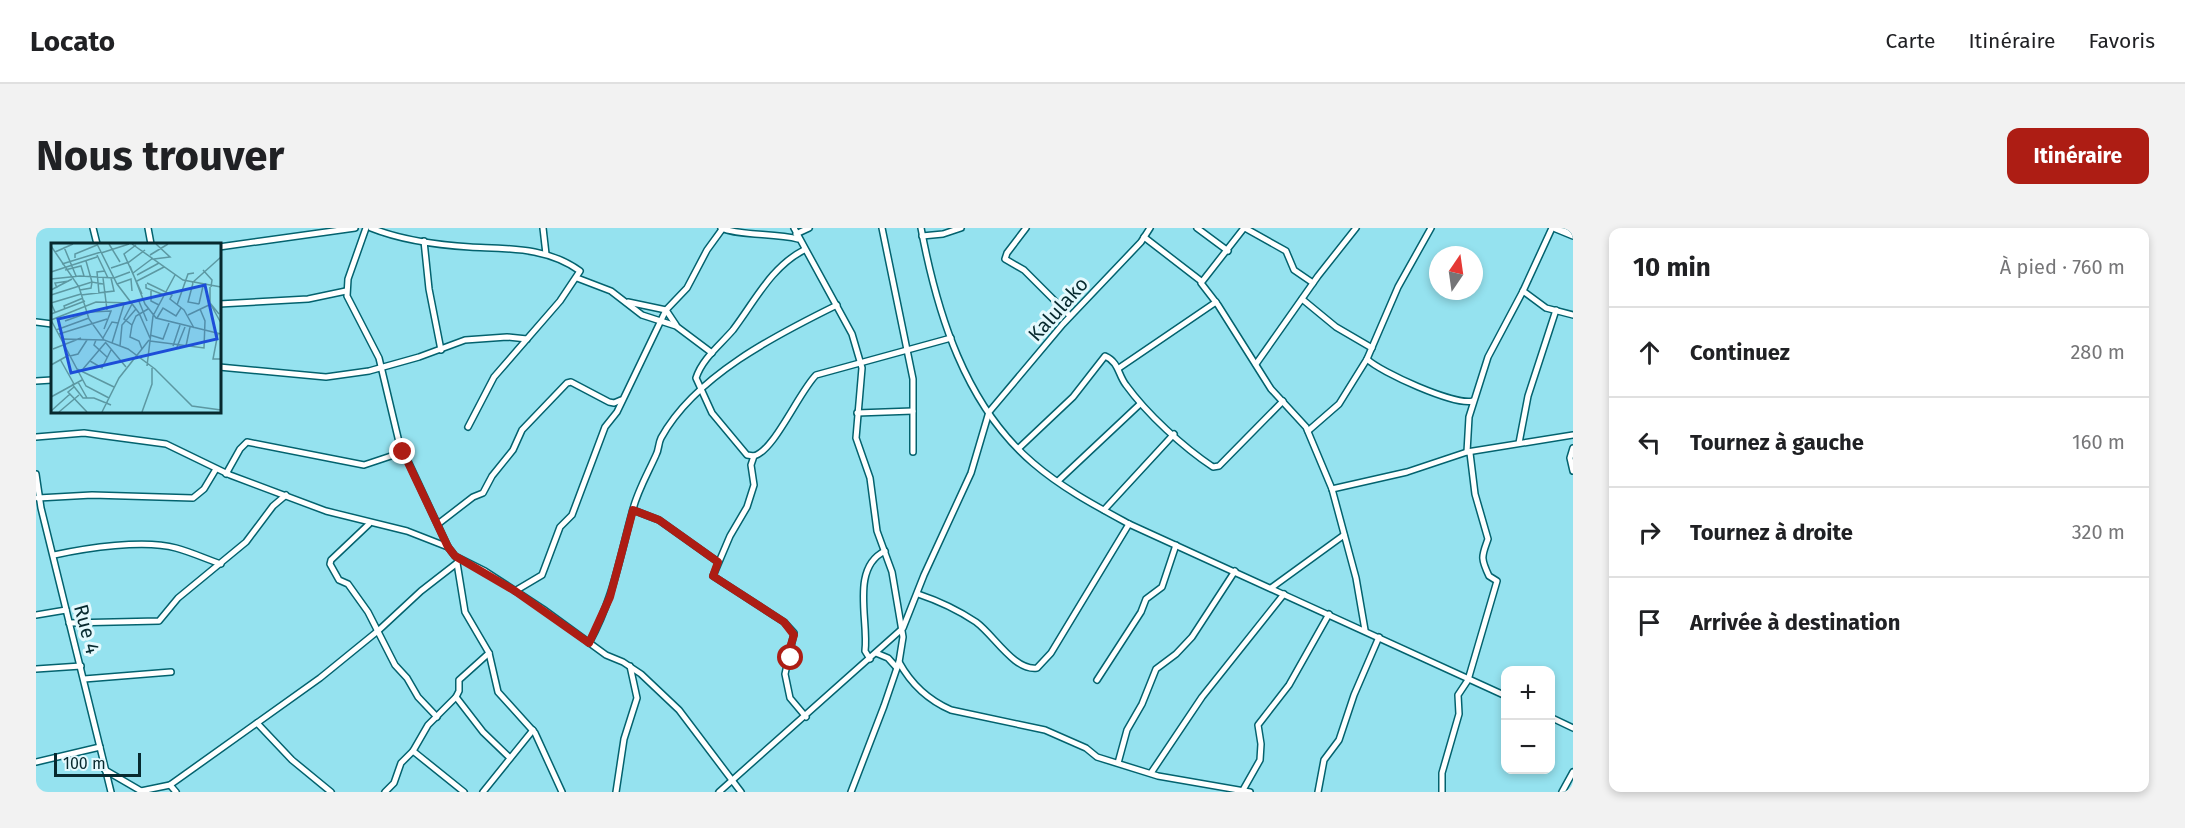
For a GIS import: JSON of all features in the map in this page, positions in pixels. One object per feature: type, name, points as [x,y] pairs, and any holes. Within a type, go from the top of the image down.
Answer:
[{"type":"street","points":[[93,228],[97,243]]},
{"type":"street","points":[[148,228],[151,243]]},
{"type":"street","points":[[220,247],[355,228]]},
{"type":"street","points":[[468,427],[494,377],[577,278],[579,270],[546,254],[514,248],[459,246],[424,241],[368,228],[346,291],[381,368],[403,452],[448,547],[455,556],[515,591],[610,658],[630,666],[679,710],[741,792]]},
{"type":"street","points":[[543,228],[546,254]]},
{"type":"street","points":[[515,591],[540,578],[544,572],[560,527],[572,515],[605,427],[617,412],[666,310],[687,288],[707,250],[722,228],[796,234],[809,228]]},
{"type":"street","points":[[882,228],[914,379],[913,452]]},
{"type":"street","points":[[921,228],[936,295],[968,378],[989,412],[1035,465],[1129,524],[1501,694]]},
{"type":"street","points":[[922,236],[943,234],[961,228]]},
{"type":"street","points":[[1026,228],[1005,259],[1024,270],[1070,316]]},
{"type":"street","points":[[1197,228],[1228,251]]},
{"type":"street","points":[[1201,282],[1245,228],[1286,251],[1294,270],[1313,283]]},
{"type":"street","points":[[1256,364],[1313,283],[1356,228]]},
{"type":"street","points":[[1308,431],[1339,404],[1367,359],[1398,287],[1431,228]]},
{"type":"street","points":[[1442,792],[1442,772],[1459,714],[1458,695],[1468,680],[1497,580],[1489,576],[1482,556],[1482,549],[1488,538],[1468,453],[1473,401],[1489,353],[1554,228],[1573,236]]},
{"type":"street","points":[[1146,231],[1201,282],[1268,384],[1308,431],[1332,489],[1356,578],[1365,630]]},
{"type":"street","name":"Kalulako","points":[[989,412],[1146,231]]},
{"type":"street","points":[[796,234],[852,334],[861,361],[857,413],[858,446],[870,478],[877,531],[885,551],[903,628]]},
{"type":"street","points":[[424,241],[429,289],[441,350]]},
{"type":"street","points":[[804,250],[792,256],[761,288],[697,375],[696,381],[712,413],[747,455],[760,455],[775,438],[804,387],[816,375],[951,338]]},
{"type":"street","points":[[577,278],[607,289],[642,315],[676,326],[712,353]]},
{"type":"street","points":[[220,304],[308,299],[346,291]]},
{"type":"street","points":[[1523,291],[1546,309],[1573,315]]},
{"type":"street","points":[[1302,299],[1336,327],[1372,348]]},
{"type":"street","points":[[627,302],[666,310],[676,326]]},
{"type":"street","points":[[1119,368],[1216,302]]},
{"type":"street","points":[[589,643],[610,597],[633,510],[662,436],[701,390],[754,348],[837,305]]},
{"type":"street","points":[[1519,443],[1528,396],[1556,310]]},
{"type":"street","points":[[36,322],[51,324]]},
{"type":"street","points":[[220,367],[320,378],[381,368],[441,350],[465,340],[507,337],[527,339]]},
{"type":"street","points":[[1019,448],[1073,397],[1103,358],[1108,357],[1119,368],[1122,380],[1140,404],[1216,467],[1283,401]]},
{"type":"street","points":[[1367,359],[1422,388],[1464,403],[1473,401]]},
{"type":"street","points":[[36,381],[51,380]]},
{"type":"street","points":[[438,525],[467,501],[483,493],[492,476],[513,450],[522,430],[567,383],[571,382],[609,402],[622,400]]},
{"type":"street","points":[[1464,403],[1470,414]]},
{"type":"street","points":[[1058,481],[1140,404]]},
{"type":"street","points":[[857,413],[913,411]]},
{"type":"street","points":[[851,792],[898,665],[903,628],[918,594],[920,583],[974,466],[989,412]]},
{"type":"street","points":[[36,437],[84,433],[159,442],[184,451],[226,474],[335,514],[369,524],[407,531],[448,547]]},
{"type":"street","points":[[1104,510],[1174,434]]},
{"type":"street","points":[[1332,489],[1407,472],[1468,453],[1573,435]]},
{"type":"street","points":[[226,474],[240,448],[247,442],[364,465],[403,452]]},
{"type":"street","points":[[1573,448],[1570,458],[1573,471]]},
{"type":"street","points":[[754,456],[751,465],[754,485],[747,507],[713,576],[784,622],[794,633],[785,674],[790,698],[806,717]]},
{"type":"street","points":[[38,499],[92,495],[193,498],[204,489],[216,469]]},
{"type":"street","name":"Rue 4","points":[[36,474],[38,499],[54,555],[111,792]]},
{"type":"street","points":[[69,623],[159,621],[178,598],[246,542],[273,506],[286,495]]},
{"type":"street","points":[[633,510],[659,520],[718,562]]},
{"type":"street","points":[[369,524],[330,563],[337,577],[348,584],[379,630],[395,664],[407,678],[418,697],[437,717]]},
{"type":"street","points":[[918,594],[954,608],[976,622],[1000,644],[1008,657],[1037,668],[1051,653],[1129,524]]},
{"type":"street","points":[[1271,588],[1344,535]]},
{"type":"street","points":[[1097,680],[1141,612],[1146,599],[1162,587],[1176,545]]},
{"type":"street","points":[[54,555],[99,547],[174,547],[221,564]]},
{"type":"street","points":[[870,659],[865,651],[866,575],[871,560],[885,551]]},
{"type":"street","points":[[455,556],[465,612],[489,653],[498,692],[532,730],[562,792]]},
{"type":"street","points":[[105,770],[142,791],[170,785],[286,704],[379,630],[421,591],[457,563]]},
{"type":"street","points":[[1118,763],[1127,730],[1142,704],[1156,669],[1176,654],[1192,637],[1235,571]]},
{"type":"street","points":[[1151,773],[1202,697],[1284,594]]},
{"type":"street","points":[[36,615],[66,610]]},
{"type":"street","points":[[1243,790],[1260,760],[1261,744],[1258,725],[1289,686],[1329,614]]},
{"type":"street","points":[[719,792],[806,717],[903,628]]},
{"type":"street","points":[[1318,792],[1324,760],[1339,740],[1353,695],[1379,638]]},
{"type":"street","points":[[385,792],[394,783],[401,763],[413,751],[428,725],[456,697],[459,691],[459,680],[489,653]]},
{"type":"street","points":[[876,653],[898,665],[915,686],[940,705],[1045,730],[1086,748],[1097,757],[1151,773],[1181,781],[1250,792]]},
{"type":"street","points":[[36,669],[81,666]]},
{"type":"street","points":[[616,792],[624,739],[637,698],[630,666]]},
{"type":"street","points":[[84,679],[171,672]]},
{"type":"street","points":[[456,697],[483,732],[510,758]]},
{"type":"street","points":[[1555,719],[1573,728]]},
{"type":"street","points":[[258,723],[292,760],[331,792]]},
{"type":"street","points":[[483,792],[532,730]]},
{"type":"street","points":[[36,762],[99,747]]},
{"type":"street","points":[[413,751],[464,792]]},
{"type":"street","points":[[1562,792],[1573,772]]},
{"type":"street","points":[[170,785],[176,792]]},
{"type":"route","points":[[403,452],[448,547],[455,556],[485,571],[589,643],[601,620],[621,565],[633,510],[656,518],[718,562],[713,576],[784,622],[794,633],[789,651],[791,658]]}]
